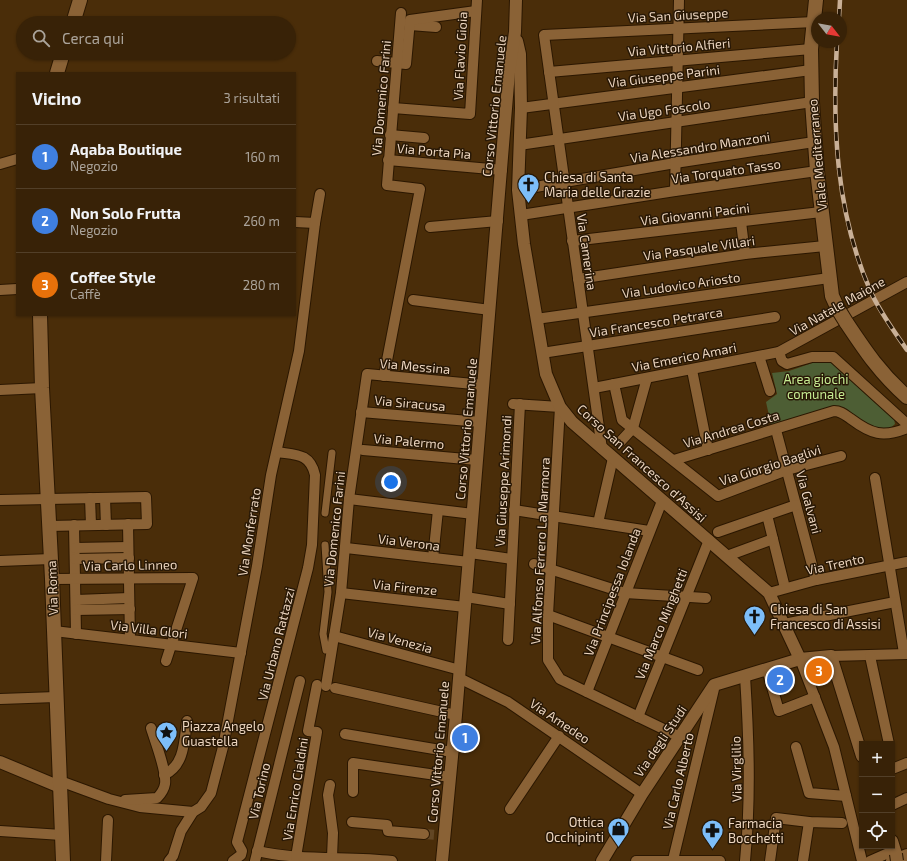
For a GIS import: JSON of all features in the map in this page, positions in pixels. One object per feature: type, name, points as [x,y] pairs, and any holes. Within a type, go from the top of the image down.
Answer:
[{"type":"main road","points":[[74,16],[80,0]]},
{"type":"main road","name":"Viale Mediterraneo","points":[[815,12],[816,0]]},
{"type":"main road","name":"Viale Mediterraneo","points":[[812,49],[811,70],[814,142],[832,296],[838,309],[874,365],[907,397]]},
{"type":"main road","points":[[57,72],[61,60]]},
{"type":"main road","name":"Via Roma","points":[[40,316],[63,861]]},
{"type":"street","name":"Via Flavio Gioia","points":[[393,108],[470,114],[477,0]]},
{"type":"street","name":"Corso Vittorio Emanuele","points":[[442,861],[441,835],[450,778],[460,674],[509,72],[516,32],[516,0]]},
{"type":"street","points":[[675,191],[679,0]]},
{"type":"street","points":[[377,61],[406,64],[410,20],[476,11]]},
{"type":"street","name":"Via Domenico Farini","points":[[384,376],[420,189],[387,185],[401,13]]},
{"type":"street","name":"Via San Giuseppe","points":[[544,35],[811,22]]},
{"type":"street","points":[[410,25],[436,27]]},
{"type":"street","name":"Corso San Francesco d'Assisi","points":[[516,32],[520,54],[521,108],[518,190],[536,319],[546,374],[560,407],[572,422],[602,449],[769,593],[802,664]]},
{"type":"street","name":"Via Camerina","points":[[544,35],[602,449]]},
{"type":"street","name":"Via Vittorio Alfieri","points":[[549,72],[812,49]]},
{"type":"street","name":"Via Giuseppe Parini","points":[[521,108],[811,70]]},
{"type":"street","name":"Via Ugo Foscolo","points":[[520,145],[812,102]]},
{"type":"street","points":[[390,135],[424,138]]},
{"type":"street","name":"Via Alessandro Manzoni","points":[[518,190],[675,163],[814,142]]},
{"type":"street","points":[[0,164],[16,159]]},
{"type":"street","name":"Via Porta Pia","points":[[388,160],[502,170]]},
{"type":"street","name":"Via Torquato Tasso","points":[[521,215],[817,171]]},
{"type":"street","name":"Via Monferrato","points":[[169,861],[173,856],[181,831],[193,812],[201,807],[211,793],[223,747],[277,452],[299,351],[320,194]]},
{"type":"street","name":"Via Giovanni Pacini","points":[[572,241],[821,212]]},
{"type":"street","points":[[430,227],[498,221]]},
{"type":"street","points":[[296,222],[315,223]]},
{"type":"street","points":[[741,222],[745,254]]},
{"type":"street","name":"Via Pasquale Villari","points":[[578,279],[745,254],[825,246]]},
{"type":"street","name":"Via Ludovico Ariosto","points":[[536,319],[829,278]]},
{"type":"street","name":"Via Natale Maione","points":[[779,352],[907,282]]},
{"type":"street","points":[[0,290],[16,289]]},
{"type":"street","points":[[413,300],[490,310]]},
{"type":"street","name":"Via Francesco Petrarca","points":[[542,353],[774,317]]},
{"type":"street","points":[[779,352],[782,361],[787,364],[812,357],[833,356],[907,424]]},
{"type":"street","name":"Via Emerico Amari","points":[[594,388],[779,352]]},
{"type":"street","points":[[759,356],[770,391]]},
{"type":"street","points":[[692,370],[708,450]]},
{"type":"street","name":"Via Domenico Farini","points":[[326,686],[341,593],[349,499],[367,374]]},
{"type":"street","name":"Via Messina","points":[[367,374],[484,385]]},
{"type":"street","points":[[621,441],[633,428],[647,378]]},
{"type":"street","name":"Via Giorgio Baglivi","points":[[614,384],[622,420],[718,496],[787,470],[841,456]]},
{"type":"street","points":[[0,390],[42,388]]},
{"type":"street","name":"Via Giuseppe Arimondi","points":[[508,640],[514,510],[516,404],[560,407]]},
{"type":"street","name":"Via Alfonso Ferrero La Marmora","points":[[560,407],[548,615],[548,660],[560,679],[680,737]]},
{"type":"street","name":"Via Andrea Costa","points":[[674,460],[834,411],[840,411],[866,430],[873,432],[884,434],[894,433],[907,428]]},
{"type":"street","name":"Via Siracusa","points":[[361,412],[481,422]]},
{"type":"street","name":"Via Galvani","points":[[776,430],[816,580]]},
{"type":"street","name":"Via Palermo","points":[[363,450],[478,460]]},
{"type":"street","name":"Via Urbano Rattazzi","points":[[232,861],[241,854],[242,851],[238,842],[282,675],[308,568],[312,545],[315,475],[313,465],[308,459],[298,455],[277,452]]},
{"type":"street","points":[[325,513],[332,453]]},
{"type":"street","points":[[598,523],[613,458]]},
{"type":"street","points":[[714,685],[767,670],[802,664],[831,656],[905,654],[875,478]]},
{"type":"street","points":[[0,500],[146,497],[147,524],[49,526]]},
{"type":"street","points":[[90,498],[91,525]]},
{"type":"street","points":[[105,498],[106,525]]},
{"type":"street","points":[[349,499],[473,514]]},
{"type":"street","name":"Via Principessa Iolanda","points":[[587,692],[662,501]]},
{"type":"street","points":[[718,532],[796,505]]},
{"type":"street","points":[[433,558],[438,510]]},
{"type":"street","points":[[514,510],[649,531]]},
{"type":"street","points":[[767,515],[785,588]]},
{"type":"street","points":[[128,524],[130,640]]},
{"type":"street","points":[[74,525],[76,634]]},
{"type":"street","points":[[727,556],[773,539]]},
{"type":"street","name":"Via Marco Minghetti","points":[[638,717],[708,540]]},
{"type":"street","points":[[325,545],[328,592],[323,634],[326,650]]},
{"type":"street","points":[[75,548],[128,547]]},
{"type":"street","name":"Via Verona","points":[[346,548],[433,558],[469,557]]},
{"type":"street","name":"Via Giuseppe Arimondi","points":[[469,557],[512,559]]},
{"type":"street","points":[[75,559],[129,558]]},
{"type":"street","points":[[0,561],[51,559]]},
{"type":"street","name":"Via Trento","points":[[769,593],[816,580],[907,562]]},
{"type":"street","points":[[534,564],[625,593],[706,598]]},
{"type":"street","name":"Via Carlo Linneo","points":[[52,579],[193,578],[166,661]]},
{"type":"street","name":"Via Firenze","points":[[341,593],[466,602]]},
{"type":"street","points":[[76,600],[129,598]]},
{"type":"street","points":[[466,602],[510,604]]},
{"type":"street","points":[[784,624],[895,602]]},
{"type":"street","points":[[76,610],[130,609]]},
{"type":"street","points":[[548,615],[698,670]]},
{"type":"street","name":"Via Villa Glori","points":[[54,631],[241,653]]},
{"type":"street","name":"Via Venezia","points":[[334,636],[460,674]]},
{"type":"street","points":[[831,656],[859,746]]},
{"type":"street","points":[[870,656],[888,741]]},
{"type":"street","points":[[802,664],[834,747],[862,861]]},
{"type":"street","points":[[767,670],[780,711],[815,697]]},
{"type":"street","name":"Via Amedeo","points":[[460,674],[508,702],[642,794]]},
{"type":"street","name":"Via Virglilio","points":[[745,676],[749,746],[750,812],[745,861]]},
{"type":"street","name":"Via Torino","points":[[256,856],[300,680]]},
{"type":"street","name":"Via degli Studi","points":[[602,861],[642,794],[714,685]]},
{"type":"street","name":"Via Carlo Alberto","points":[[673,860],[714,685]]},
{"type":"street","points":[[326,686],[456,715]]},
{"type":"street","name":"Via Enrico Cialdini","points":[[296,857],[317,732],[308,731],[326,686]]},
{"type":"street","points":[[0,699],[56,696]]},
{"type":"street","points":[[164,775],[174,770],[180,761],[187,721]]},
{"type":"street","points":[[113,800],[157,798],[164,788],[164,775],[151,728]]},
{"type":"street","points":[[345,734],[452,752]]},
{"type":"street","points":[[510,809],[559,736]]},
{"type":"street","points":[[796,747],[809,792],[846,796]]},
{"type":"street","points":[[0,762],[60,784],[140,807],[193,812]]},
{"type":"street","points":[[353,792],[353,763],[450,778]]},
{"type":"street","points":[[895,765],[907,763]]},
{"type":"street","points":[[330,785],[328,795],[333,833],[332,857]]},
{"type":"street","points":[[895,804],[907,798]]},
{"type":"street","points":[[770,861],[776,818],[809,822],[842,822]]},
{"type":"street","points":[[106,861],[108,820]]},
{"type":"street","points":[[352,822],[387,825],[388,831],[424,834]]},
{"type":"street","points":[[803,861],[809,822]]},
{"type":"street","points":[[0,831],[62,835]]},
{"type":"street","points":[[870,861],[897,853]]},
{"type":"street","points":[[256,856],[332,857],[392,861]]},
{"type":"street","points":[[636,861],[720,861]]},
{"type":"green space","name":"Area giochi comunale","points":[[832,362],[894,419],[895,424],[887,431],[868,425],[841,407],[833,407],[771,425],[766,402],[777,394],[772,373],[789,371],[812,363]]},
{"type":"tunnel","points":[[424,834],[438,835]]},
{"type":"railway","points":[[839,12],[840,0]]},
{"type":"railway","points":[[837,48],[835,105],[836,137],[843,199],[850,230],[870,290],[887,321],[907,350]]},
{"type":"place","name":"Chiesa di Santa Maria delle Grazie","points":[[528,204]]},
{"type":"place","name":"Chiesa di San Francesco di Assisi","points":[[754,636]]},
{"type":"place","name":"Coffee Style","points":[[819,671]]},
{"type":"place","name":"Non Solo Frutta","points":[[780,680]]},
{"type":"place","name":"Aqaba Boutique","points":[[465,738]]},
{"type":"place","name":"Piazza Angelo Guastella","points":[[167,752]]},
{"type":"place","name":"Ottica Occhipinti","points":[[619,848]]},
{"type":"place","name":"Farmacia Bocchetti","points":[[713,850]]}]
